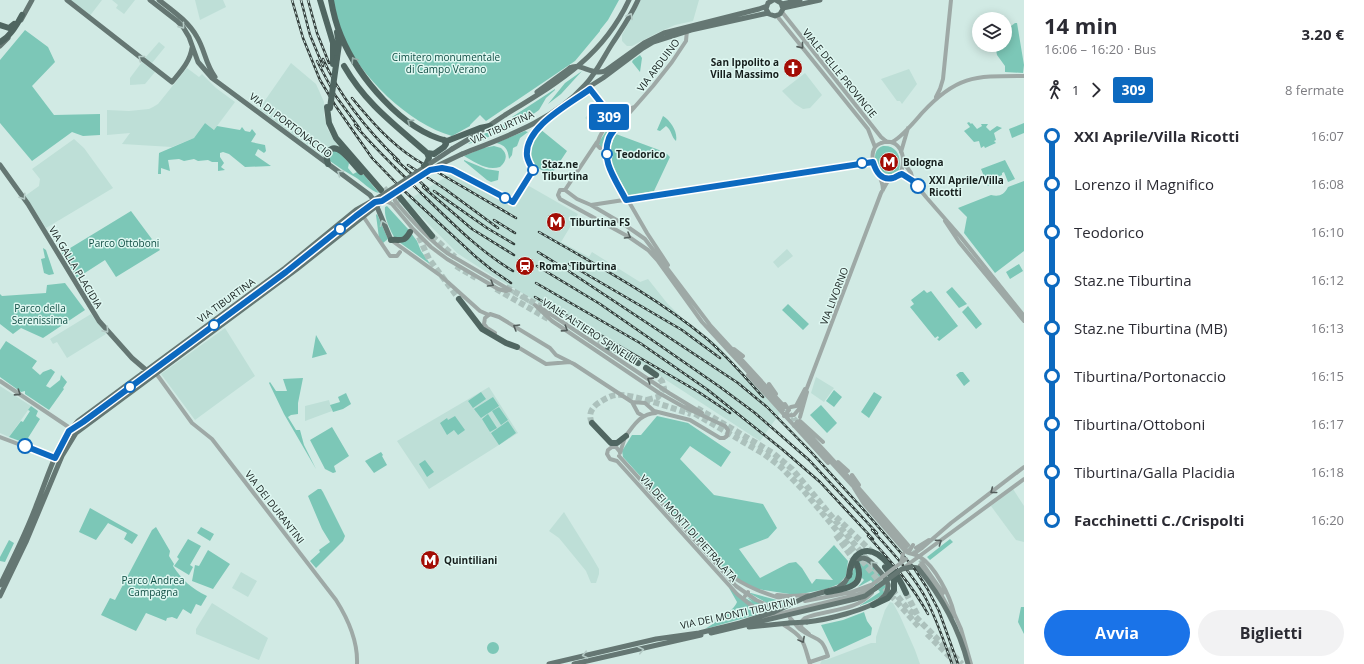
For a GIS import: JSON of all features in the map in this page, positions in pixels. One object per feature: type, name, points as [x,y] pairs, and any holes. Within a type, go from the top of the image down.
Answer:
[{"type":"highway","points":[[320,0],[334,50]]},
{"type":"highway","points":[[324,0],[334,35],[335,61]]},
{"type":"highway","points":[[329,0],[338,37],[328,119],[334,134],[371,178],[383,196]]},
{"type":"highway","points":[[329,0],[342,38],[351,55],[376,92],[395,111],[415,127],[445,142],[476,129],[490,126]]},
{"type":"highway","points":[[0,25],[10,28],[22,15]]},
{"type":"highway","points":[[0,42],[5,39],[22,15]]},
{"type":"highway","points":[[344,66],[373,106],[430,153]]},
{"type":"highway","points":[[329,107],[332,121],[337,133],[383,196]]},
{"type":"highway","points":[[430,153],[444,148],[445,142]]},
{"type":"highway","points":[[328,164],[326,158],[328,152],[332,149],[338,149],[342,151],[357,168],[371,178]]},
{"type":"highway","points":[[424,166],[430,153]]},
{"type":"highway","points":[[396,200],[432,236]]},
{"type":"highway","points":[[391,240],[402,240],[410,232]]},
{"type":"highway","points":[[459,299],[482,329],[506,343],[517,347]]},
{"type":"highway","points":[[608,347],[621,352],[638,363]]},
{"type":"highway","points":[[646,368],[656,375]]},
{"type":"highway","points":[[592,423],[610,443],[617,443],[626,436]]},
{"type":"highway","points":[[849,576],[851,564],[855,556],[863,552],[874,552],[880,556],[893,572],[906,593]]},
{"type":"highway","points":[[873,604],[889,597],[894,591],[895,587],[893,579],[878,558]]},
{"type":"highway","points":[[827,592],[854,585],[860,574],[857,564]]},
{"type":"main road","points":[[22,15],[31,0]]},
{"type":"main road","points":[[0,46],[7,40],[19,23],[31,0]]},
{"type":"main road","points":[[67,0],[172,82],[186,64],[191,54],[192,47],[188,36],[180,24],[150,0]]},
{"type":"main road","points":[[159,0],[180,16],[192,29],[198,39],[208,66],[218,81]]},
{"type":"main road","name":"VIA TIBURTINA","points":[[505,115],[566,76],[588,58],[612,29],[629,0]]},
{"type":"main road","name":"VIA TIBURTINA","points":[[0,585],[35,508],[55,458],[71,429],[82,417],[285,268],[356,210],[373,199],[383,196],[420,177],[442,163],[538,122],[572,98],[593,75],[638,0]]},
{"type":"main road","points":[[781,4],[800,0]]},
{"type":"main road","points":[[781,4],[820,0]]},
{"type":"main road","points":[[572,98],[603,78],[652,42],[687,28],[759,9],[769,2]]},
{"type":"main road","points":[[768,13],[769,2]]},
{"type":"main road","points":[[687,28],[768,13],[772,16],[777,16],[781,4]]},
{"type":"main road","name":"VIA TIBURTINA","points":[[0,596],[26,542],[62,456],[76,433],[297,269],[376,206],[383,196],[424,166],[490,126],[570,68],[576,66],[595,72],[605,71],[654,37],[668,31],[687,28]]},
{"type":"main road","name":"VIA DI PORTONACCIO","points":[[192,47],[199,64],[212,78],[369,194],[373,199]]},
{"type":"main road","name":"VIA GALLA PLACIDIA","points":[[0,165],[24,198],[99,321],[124,350],[146,370]]},
{"type":"main road","points":[[396,200],[420,177]]},
{"type":"main road","points":[[373,199],[391,240]]},
{"type":"main road","points":[[146,370],[154,374]]},
{"type":"main road","points":[[722,631],[788,622],[807,622],[852,611],[873,604],[884,597],[887,592],[887,581],[872,562],[866,558],[858,560],[842,585],[827,592],[813,594],[771,613],[740,623]]},
{"type":"main road","points":[[910,565],[921,564],[960,638],[968,664]]},
{"type":"main road","name":"VIA DEI MONTI TIBURTINI","points":[[574,664],[855,600],[865,596],[875,586],[910,565]]},
{"type":"main road","name":"VIA DEI MONTI TIBURTINI","points":[[549,664],[656,639],[699,633],[740,623]]},
{"type":"street","points":[[935,99],[942,82],[951,0]]},
{"type":"street","name":"VIALE DELLE PROVINCIE","points":[[781,4],[881,137],[889,142]]},
{"type":"street","name":"VIALE DELLE PROVINCIE","points":[[777,16],[868,129],[875,147]]},
{"type":"street","name":"VIA ARDUINO","points":[[607,146],[612,132],[662,75],[686,41],[687,28]]},
{"type":"street","points":[[904,164],[896,177],[889,179],[881,176],[876,171],[873,162],[875,147],[878,144],[889,142],[908,128],[935,99],[950,88],[965,80],[980,77],[1024,76]]},
{"type":"street","points":[[942,82],[945,86],[950,88]]},
{"type":"street","points":[[940,89],[950,88]]},
{"type":"street","points":[[565,190],[576,198],[626,225],[641,236],[650,245],[706,321],[784,408],[702,322],[658,261],[648,250],[629,237],[558,197],[560,191],[565,190],[610,122],[617,115],[636,106]]},
{"type":"street","points":[[901,152],[908,128]]},
{"type":"street","points":[[598,140],[597,145],[600,148]]},
{"type":"street","points":[[889,142],[897,145],[901,152],[904,164],[911,173],[913,181]]},
{"type":"street","points":[[590,152],[594,149],[604,148],[607,146],[608,165],[626,200],[679,284]]},
{"type":"street","points":[[591,205],[873,162]]},
{"type":"street","points":[[899,174],[913,181],[960,236],[1024,316]]},
{"type":"street","points":[[881,176],[882,192]]},
{"type":"street","name":"VIA LIVORNO","points":[[792,416],[801,404],[882,192],[889,179]]},
{"type":"street","points":[[383,196],[396,200],[421,229],[447,253],[510,290],[506,291],[498,289],[447,259],[431,247],[413,229],[396,200]]},
{"type":"street","points":[[571,205],[575,202],[576,198]]},
{"type":"street","points":[[590,216],[594,214],[604,203]]},
{"type":"street","points":[[362,216],[391,257],[398,256],[400,252]]},
{"type":"street","points":[[943,217],[960,243],[1024,321]]},
{"type":"street","points":[[391,240],[441,276],[480,311],[484,319],[484,324],[487,328],[546,364],[553,362],[570,362]]},
{"type":"street","points":[[398,246],[400,252]]},
{"type":"street","points":[[400,252],[408,253]]},
{"type":"street","name":"VIALE ALTIERO SPINELLI","points":[[650,408],[661,413],[690,420],[723,439],[729,432],[727,427],[669,393],[555,316],[535,305],[552,321],[659,393],[682,406],[707,416]]},
{"type":"street","points":[[480,311],[493,314],[550,348],[556,355],[570,362],[632,402],[638,412],[644,416]]},
{"type":"street","points":[[484,319],[489,314]]},
{"type":"street","points":[[725,343],[743,356]]},
{"type":"street","points":[[553,362],[556,359],[556,355]]},
{"type":"street","points":[[742,365],[752,380],[784,416],[848,471]]},
{"type":"street","name":"VIA DEI DURANTINI","points":[[154,374],[192,423],[212,439],[336,600],[354,637],[357,650],[357,664]]},
{"type":"street","points":[[0,381],[76,433]]},
{"type":"street","points":[[770,384],[774,392],[788,407],[788,412],[784,416]]},
{"type":"street","points":[[792,407],[796,406],[808,384]]},
{"type":"street","points":[[800,417],[806,398],[808,384]]},
{"type":"street","points":[[626,436],[618,456],[610,459],[607,454],[609,448],[615,447],[619,444],[636,422],[649,413],[650,408],[648,404],[632,402]]},
{"type":"street","points":[[636,422],[638,405],[642,403]]},
{"type":"street","name":"VIALE ALTIERO SPINELLI","points":[[649,413],[661,413]]},
{"type":"street","points":[[784,416],[792,416],[795,425],[825,460],[854,488],[864,504],[912,555],[916,550],[1024,467]]},
{"type":"street","points":[[795,425],[797,422],[801,421],[822,442]]},
{"type":"street","points":[[0,437],[55,458]]},
{"type":"street","points":[[615,447],[618,449],[618,456]]},
{"type":"street","points":[[825,452],[875,506]]},
{"type":"street","name":"VIA DEI MONTI DI PIETRALATA","points":[[618,456],[741,590],[756,600],[776,609]]},
{"type":"street","name":"VIA DEI MONTI DI PIETRALATA","points":[[618,456],[661,508],[727,583],[742,598],[763,613]]},
{"type":"street","points":[[852,475],[905,548],[910,550],[927,551]]},
{"type":"street","points":[[921,564],[927,551],[1024,479]]},
{"type":"street","points":[[901,563],[905,548]]},
{"type":"street","points":[[916,550],[921,564],[940,581],[954,613],[967,648],[971,664]]},
{"type":"street","points":[[910,565],[916,550]]},
{"type":"street","name":"VIA DEI MONTI TIBURTINI","points":[[740,623],[851,597],[875,586],[912,555]]},
{"type":"street","name":"VIA DEI MONTI DI PIETRALATA","points":[[715,563],[735,579],[761,592]]},
{"type":"street","points":[[805,601],[875,586]]},
{"type":"street","points":[[808,634],[802,628],[802,621],[806,618],[856,605],[866,599],[875,586]]},
{"type":"street","points":[[761,592],[790,596],[813,594]]},
{"type":"street","points":[[761,592],[789,601]]},
{"type":"street","name":"VIA DEI MONTI DI PIETRALATA","points":[[752,605],[746,594],[761,592]]},
{"type":"street","points":[[818,615],[852,611]]},
{"type":"street","points":[[788,622],[823,643],[828,656],[810,663],[804,643],[788,622]]},
{"type":"shaded area","points":[[70,0],[102,0],[89,17]]},
{"type":"shaded area","points":[[112,0],[135,0],[124,14],[116,8],[118,5]]},
{"type":"shaded area","points":[[195,0],[223,0],[226,7],[200,20]]},
{"type":"shaded area","points":[[641,0],[699,0],[693,21],[675,25],[632,46],[627,46],[622,41],[622,35]]},
{"type":"shaded area","points":[[159,42],[165,47],[152,63],[145,58]]},
{"type":"shaded area","points":[[142,62],[155,72],[145,84],[130,85],[130,78]]},
{"type":"shaded area","points":[[291,63],[316,84],[324,102],[324,115],[327,128],[340,148],[325,158],[259,109]]},
{"type":"shaded area","points":[[187,68],[199,77],[202,74],[216,88],[235,102],[214,130],[205,123],[194,138],[172,147],[122,144],[130,133],[107,135],[107,110],[129,111],[149,109],[153,107],[158,104]]},
{"type":"shaded area","points":[[909,69],[917,84],[902,104],[900,101],[897,101],[881,79]]},
{"type":"shaded area","points":[[805,73],[822,95],[810,108],[803,109],[795,104],[782,91]]},
{"type":"shaded area","points":[[599,103],[605,111],[607,118],[605,124],[601,128],[598,128],[585,118]]},
{"type":"shaded area","points":[[74,139],[84,148],[113,188],[46,228],[25,196],[39,186],[40,179],[32,169]]},
{"type":"shaded area","points":[[451,174],[516,207],[518,186],[529,186],[578,214],[561,242],[589,257],[592,252],[640,282],[648,279],[667,303],[680,316],[717,345],[780,413],[760,441],[603,339],[494,277],[457,253],[406,201]]},
{"type":"shaded area","points":[[787,249],[793,256],[778,268],[773,262]]},
{"type":"shaded area","points":[[91,314],[106,334],[67,358],[57,342],[53,344],[50,339]]},
{"type":"shaded area","points":[[225,328],[255,376],[195,420],[161,374]]},
{"type":"shaded area","points":[[816,377],[834,388],[824,402],[811,393]]},
{"type":"shaded area","points":[[0,386],[31,406],[9,437],[0,433]]},
{"type":"shaded area","points":[[489,387],[518,433],[429,489],[397,441]]},
{"type":"shaded area","points":[[329,400],[332,411],[305,421],[305,406]]},
{"type":"shaded area","points":[[1013,489],[1024,506],[1024,542],[1016,540],[991,506]]},
{"type":"shaded area","points":[[564,512],[599,569],[596,583],[591,583],[586,571],[559,538],[549,531]]},
{"type":"shaded area","points":[[241,572],[257,581],[248,597],[232,588]]},
{"type":"shaded area","points":[[890,602],[893,603],[900,616],[920,664],[820,664],[822,660],[826,660],[871,643],[876,643],[876,637],[885,610]]},
{"type":"shaded area","points":[[212,603],[268,638],[259,660],[196,634],[196,629]]},
{"type":"green space","name":"Cimitero monumentale di Campo Verano","points":[[333,0],[619,0],[608,20],[575,61],[486,121],[480,115],[470,126],[452,136],[419,121],[403,110],[373,82],[351,51],[343,35]]},
{"type":"green space","points":[[1017,23],[1024,65],[1023,73],[1005,72],[1005,66],[997,55],[996,52],[1012,52],[1012,25]]},
{"type":"green space","points":[[25,30],[48,47],[55,62],[32,86],[54,115],[100,114],[100,135],[83,136],[72,132],[32,161],[0,123],[0,60]]},
{"type":"green space","points":[[640,55],[642,58],[640,72],[632,62]]},
{"type":"green space","points":[[582,71],[561,94],[548,104],[565,83]]},
{"type":"green space","points":[[555,89],[546,98],[539,110],[532,115],[531,113],[519,120],[512,117]]},
{"type":"green space","points":[[663,116],[673,127],[676,134],[676,141],[666,126],[660,131],[657,130]]},
{"type":"green space","points":[[615,119],[618,119],[618,122],[610,133],[605,146],[601,147],[599,142]]},
{"type":"green space","points":[[513,120],[514,125],[482,140],[468,144],[494,128],[497,131],[502,128],[501,126]]},
{"type":"green space","points":[[969,122],[971,124],[972,123],[977,129],[982,126],[981,124],[988,124],[986,127],[990,131],[997,126],[1002,128],[994,133],[996,140],[994,141],[996,143],[985,148],[984,146],[981,148],[979,141],[974,142],[964,131],[970,127],[967,123]]},
{"type":"green space","points":[[205,123],[214,130],[217,126],[240,130],[242,127],[245,131],[250,132],[252,129],[256,134],[251,142],[265,145],[266,151],[264,153],[258,149],[255,155],[271,166],[245,167],[229,154],[223,152],[220,153],[220,157],[224,163],[221,167],[225,170],[218,171],[218,162],[208,160],[198,161],[194,159],[184,161],[179,159],[168,160],[170,171],[161,168],[161,174],[158,174],[159,153],[194,138]]},
{"type":"green space","points":[[1024,123],[1024,133],[1012,138],[1009,129]]},
{"type":"green space","points":[[540,129],[567,151],[551,175],[536,167],[532,163],[529,155],[529,150]]},
{"type":"green space","points":[[525,131],[528,132],[520,138],[517,146],[513,148],[512,155],[509,159],[506,148],[496,143]]},
{"type":"green space","points":[[616,134],[659,150],[670,157],[654,191],[628,196],[611,161],[613,156],[611,156],[611,145]]},
{"type":"green space","points":[[494,146],[501,148],[506,155],[504,162],[500,167],[485,167],[464,156],[483,148]]},
{"type":"green space","points":[[883,146],[892,148],[899,156],[899,170],[893,175],[887,176],[882,173],[875,162],[875,155],[878,149]]},
{"type":"green space","points":[[337,150],[349,163],[348,168],[353,174],[357,172],[364,175],[379,193],[372,190],[330,161],[330,152]]},
{"type":"green space","points":[[464,160],[486,169],[499,171],[498,180],[491,182],[487,180]]},
{"type":"green space","points":[[1005,160],[1015,179],[1008,182],[1004,172],[1002,175],[995,178],[994,176],[991,177],[993,183],[988,186],[981,169]]},
{"type":"green space","points":[[1024,181],[1024,251],[995,273],[964,233],[967,217],[958,208],[991,195],[1001,195],[1008,187]]},
{"type":"green space","points":[[387,206],[408,229],[404,237],[394,237],[386,218],[385,207]]},
{"type":"green space","name":"Parco Ottoboni","points":[[131,211],[160,250],[116,277],[105,260],[77,278],[62,253]]},
{"type":"green space","points":[[377,214],[388,239],[383,243],[379,238]]},
{"type":"green space","points":[[411,233],[417,241],[421,251],[431,265],[399,242]]},
{"type":"green space","points":[[43,248],[46,250],[54,274],[49,275],[44,273],[41,259],[45,258]]},
{"type":"green space","points":[[1019,264],[1023,271],[1010,279],[1006,272]]},
{"type":"green space","name":"Parco della Serenissima","points":[[65,283],[85,310],[43,338],[21,328],[13,334],[0,324],[0,294],[2,296],[46,293],[47,285]]},
{"type":"green space","points":[[952,287],[967,304],[959,308],[946,292]]},
{"type":"green space","points":[[924,290],[927,293],[931,291],[958,326],[939,341],[937,339],[939,338],[938,336],[935,338],[910,307],[914,304],[911,300]]},
{"type":"green space","points":[[788,304],[809,324],[803,330],[782,310]]},
{"type":"green space","points":[[968,306],[982,324],[976,329],[962,312]]},
{"type":"green space","points":[[316,335],[327,354],[312,358]]},
{"type":"green space","points":[[6,341],[37,361],[32,368],[40,375],[51,369],[55,372],[46,386],[50,388],[60,380],[61,375],[67,382],[63,388],[64,389],[49,410],[25,394],[25,391],[21,392],[0,377],[0,350]]},
{"type":"green space","points":[[963,372],[970,381],[964,386],[956,375]]},
{"type":"green space","points":[[303,378],[298,403],[298,414],[288,417],[296,430],[300,430],[304,445],[316,469],[284,414],[269,383],[270,382],[276,391],[287,391],[283,379]]},
{"type":"green space","points":[[834,390],[842,397],[834,407],[826,401]]},
{"type":"green space","points":[[481,392],[486,399],[473,408],[468,401]]},
{"type":"green space","points":[[874,392],[882,397],[869,418],[861,412]]},
{"type":"green space","points":[[346,393],[351,404],[343,409],[333,412],[330,405],[340,402],[338,397]]},
{"type":"green space","points":[[493,397],[499,406],[481,418],[474,409]]},
{"type":"green space","points":[[821,405],[837,423],[827,433],[810,415]]},
{"type":"green space","points":[[31,406],[38,411],[36,416],[40,419],[28,438],[31,440],[28,444],[9,437],[21,421],[23,422],[30,411],[28,410]]},
{"type":"green space","points":[[499,407],[508,420],[501,425],[492,411]]},
{"type":"green space","points":[[488,414],[497,428],[490,432],[482,419]]},
{"type":"green space","points":[[455,416],[465,430],[458,435],[454,430],[447,435],[440,423],[447,418],[448,420]]},
{"type":"green space","points":[[657,416],[688,423],[731,452],[721,467],[690,446],[680,459],[714,495],[763,504],[777,528],[768,538],[739,549],[760,578],[789,563],[796,562],[802,568],[812,584],[816,579],[833,580],[818,562],[834,545],[848,561],[846,576],[839,584],[826,589],[796,595],[757,589],[726,571],[623,457],[622,451],[632,435],[641,435]]},
{"type":"green space","points":[[508,421],[516,433],[499,445],[491,433]]},
{"type":"green space","points":[[332,427],[349,456],[334,466],[336,472],[333,473],[325,469],[310,440]]},
{"type":"green space","points":[[381,452],[387,465],[374,473],[365,461]]},
{"type":"green space","points":[[425,460],[434,472],[427,477],[419,464]]},
{"type":"green space","points":[[318,489],[321,489],[323,492],[345,536],[343,541],[316,568],[310,561],[320,552],[319,550],[330,542],[322,529],[308,496]]},
{"type":"green space","points":[[90,508],[138,535],[132,544],[124,539],[127,533],[108,523],[96,540],[79,532]]},
{"type":"green space","name":"Parco Andrea Campagna","points":[[156,527],[170,551],[169,556],[176,571],[192,587],[207,596],[201,606],[196,604],[191,614],[183,609],[177,619],[172,617],[167,618],[166,621],[146,613],[136,631],[101,615],[110,598],[115,600],[152,530]]},
{"type":"green space","points":[[201,527],[214,534],[210,541],[197,533]]},
{"type":"green space","points":[[188,539],[201,546],[190,565],[193,567],[189,575],[174,566],[179,559],[177,557]]},
{"type":"green space","points":[[950,539],[953,542],[930,560],[927,557]]},
{"type":"green space","points":[[9,540],[14,543],[5,562],[0,561],[0,557]]},
{"type":"green space","points":[[208,550],[230,564],[213,589],[192,581],[195,565],[199,566]]},
{"type":"green space","points":[[860,560],[868,560],[881,576],[886,588],[879,597],[871,602],[859,606],[880,592],[871,580],[858,587],[864,580],[858,574],[853,582],[843,587]]},
{"type":"green space","points":[[729,588],[752,602],[747,597],[773,610],[705,629],[723,617],[735,606],[737,602]]},
{"type":"green space","points":[[749,593],[788,603],[779,607],[767,603]]},
{"type":"green space","points":[[1021,607],[1024,607],[1024,634],[1018,622]]},
{"type":"green space","points":[[864,612],[867,621],[872,628],[871,635],[834,652],[821,625],[843,620]]},
{"type":"green space","points":[[493,642],[497,644],[499,648],[497,652],[493,654],[489,652],[487,648],[489,644]]},
{"type":"tunnel","points":[[384,188],[398,204]]},
{"type":"tunnel","points":[[432,236],[455,257]]},
{"type":"tunnel","points":[[419,237],[429,259],[459,299]]},
{"type":"tunnel","points":[[456,266],[476,278]]},
{"type":"tunnel","points":[[506,287],[545,309]]},
{"type":"tunnel","points":[[496,289],[550,320]]},
{"type":"tunnel","points":[[510,290],[535,305]]},
{"type":"tunnel","points":[[589,339],[608,347]]},
{"type":"tunnel","points":[[647,400],[658,397],[664,388],[662,381],[656,375]]},
{"type":"tunnel","points":[[592,423],[590,415],[593,408],[611,396],[616,395],[632,396],[691,414]]},
{"type":"tunnel","points":[[697,408],[773,453],[792,469],[908,609],[962,664]]},
{"type":"tunnel","points":[[687,409],[764,454],[781,467],[804,491],[920,628]]},
{"type":"tunnel","points":[[786,409],[799,423]]},
{"type":"tunnel","points":[[787,414],[797,425]]},
{"type":"tunnel","points":[[836,517],[874,554]]},
{"type":"tunnel","points":[[836,535],[856,563]]},
{"type":"tunnel","points":[[909,546],[922,563]]},
{"type":"tunnel","points":[[906,593],[918,616]]},
{"type":"tunnel","points":[[927,634],[957,664]]},
{"type":"railway","points":[[292,0],[303,38],[320,80],[335,105],[372,158],[400,187],[476,257],[511,283]]},
{"type":"railway","points":[[301,0],[310,35],[323,66]]},
{"type":"railway","points":[[308,0],[317,33],[329,63]]},
{"type":"railway","points":[[323,59],[338,87],[356,113],[366,126],[399,161]]},
{"type":"railway","points":[[317,61],[335,95],[360,129]]},
{"type":"railway","points":[[352,98],[381,131],[406,153],[516,218]]},
{"type":"railway","points":[[355,125],[371,143],[454,225],[476,245],[513,271]]},
{"type":"railway","points":[[394,158],[428,189]]},
{"type":"railway","points":[[408,165],[445,189],[498,228]]},
{"type":"railway","points":[[423,187],[472,229],[514,255]]},
{"type":"railway","points":[[434,191],[487,228],[514,244]]},
{"type":"railway","points":[[494,220],[515,233]]},
{"type":"railway","points":[[539,232],[625,282],[687,323],[721,352],[763,397]]},
{"type":"railway","points":[[538,252],[738,383],[767,407],[811,452],[914,568],[939,611],[958,664]]},
{"type":"railway","points":[[569,264],[682,330],[720,358]]},
{"type":"railway","points":[[537,266],[600,304],[755,413],[809,460],[877,533]]},
{"type":"railway","points":[[536,283],[640,343],[708,390],[783,450],[820,482],[873,539]]},
{"type":"railway","points":[[535,297],[697,391],[730,413]]},
{"type":"railway","points":[[872,530],[893,553],[919,586],[936,620],[952,664]]},
{"type":"railway","points":[[868,536],[908,583],[928,614]]},
{"type":"bus line","name":"309","points":[[25,446],[55,458],[71,429],[83,422],[309,255],[358,214],[375,202],[382,201],[430,170],[446,168],[452,170],[513,202],[533,170],[528,162],[527,152],[528,146],[538,128],[590,89],[608,112],[609,124],[617,115],[620,119],[609,138],[607,146],[607,160],[608,165],[626,200],[873,162],[876,171],[883,178],[886,179],[896,177],[899,174],[902,174],[918,186]]},
{"type":"place","name":"San Ippolito a Villa Massimo","points":[[793,68]]},
{"type":"place","name":"Teodorico","points":[[607,154]]},
{"type":"place","name":"Bologna","points":[[889,162]]},
{"type":"place","name":"Staz.ne Tiburtina","points":[[533,170]]},
{"type":"place","name":"XXI Aprile/Villa Ricotti","points":[[918,186]]},
{"type":"place","name":"Tiburtina FS","points":[[556,222]]},
{"type":"place","name":"Roma Tiburtina","points":[[525,266]]},
{"type":"place","name":"Quintiliani","points":[[430,560]]}]
